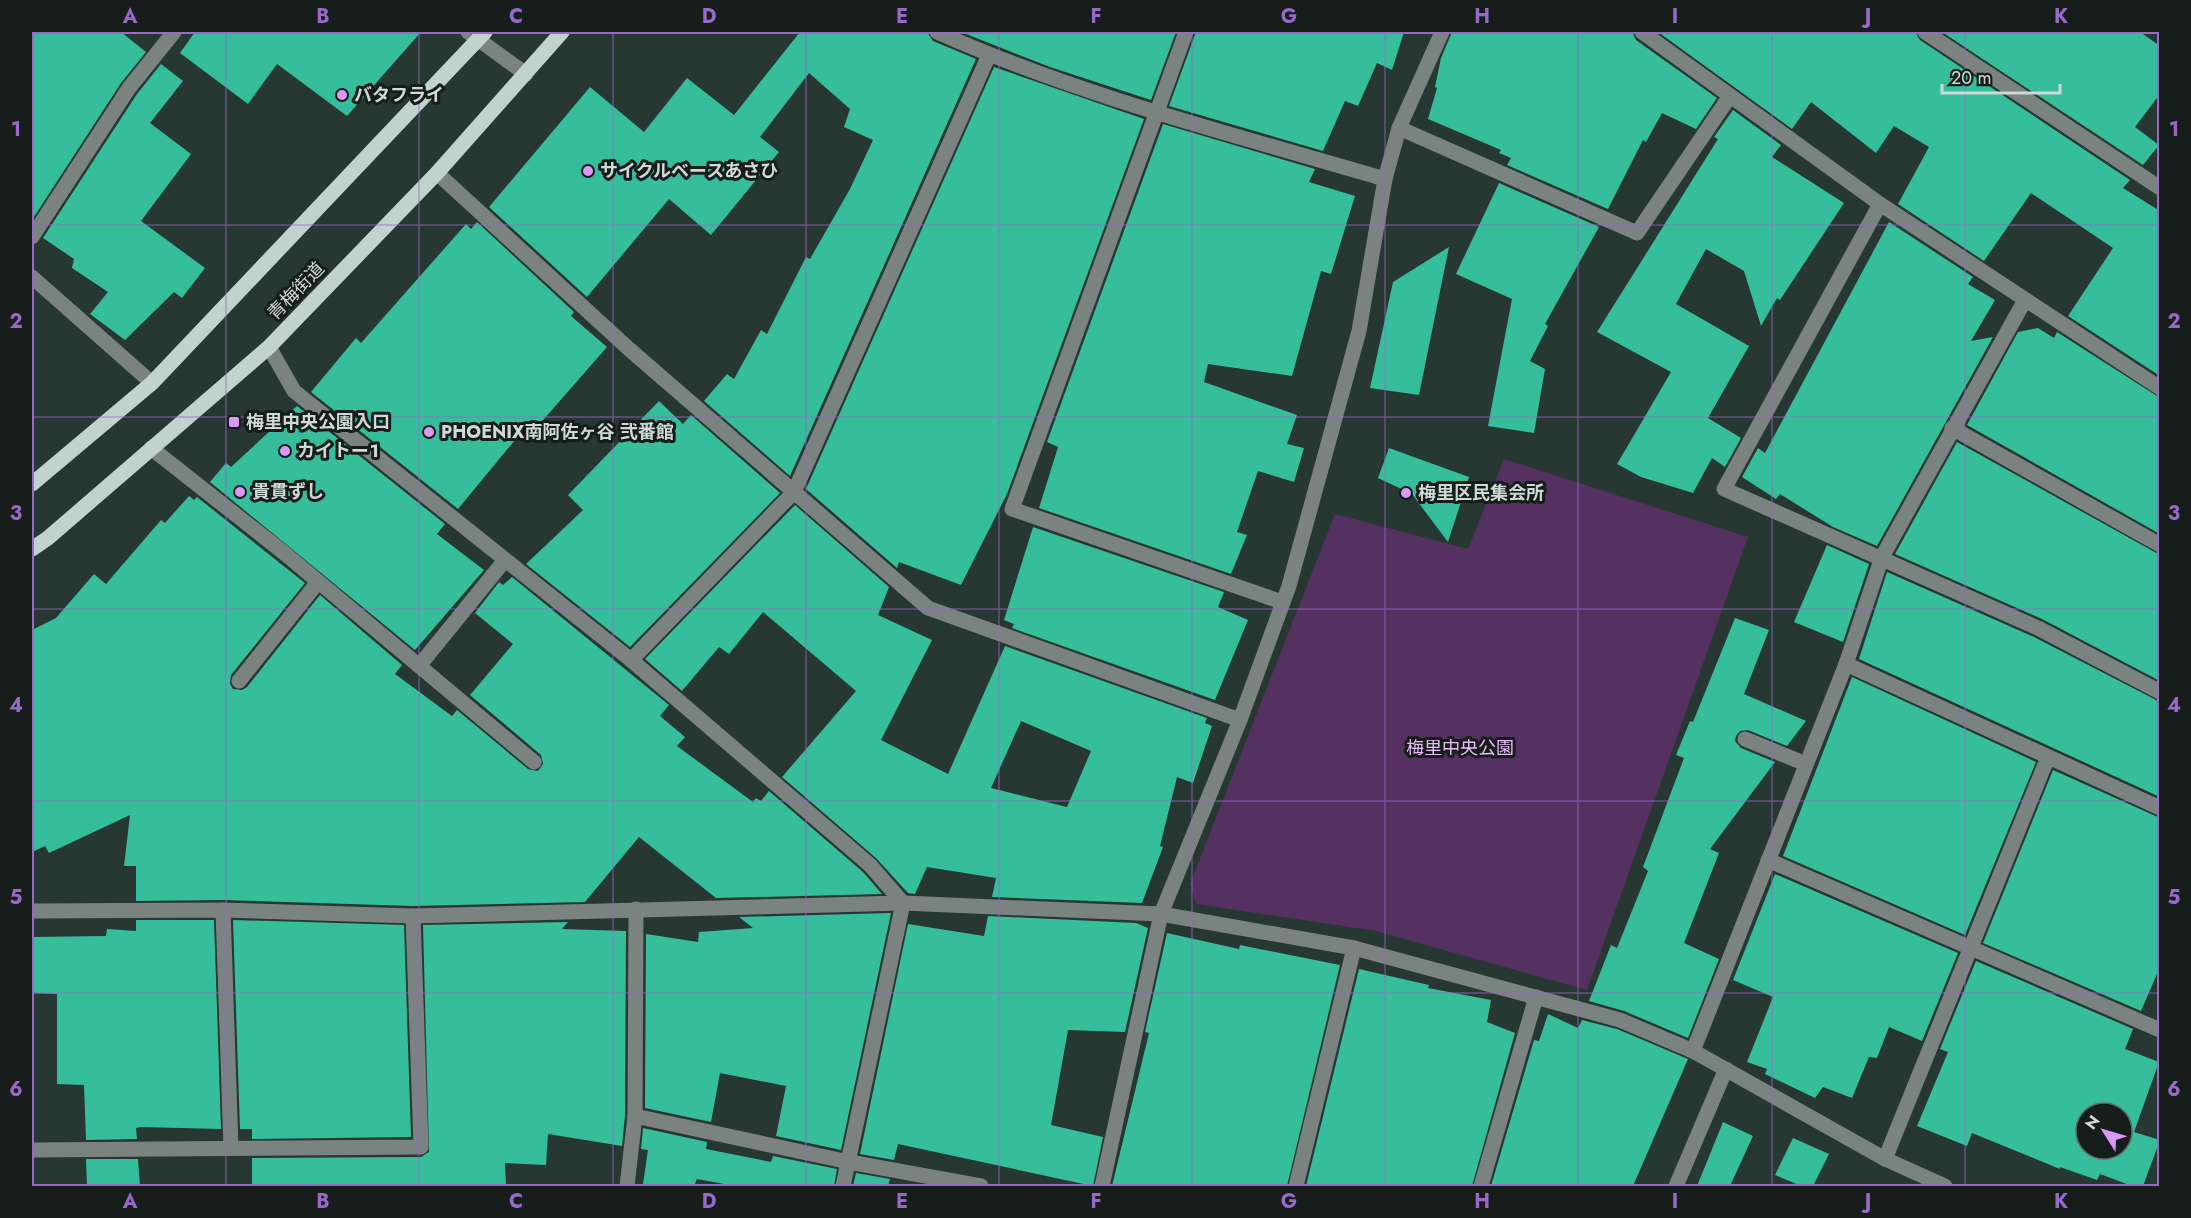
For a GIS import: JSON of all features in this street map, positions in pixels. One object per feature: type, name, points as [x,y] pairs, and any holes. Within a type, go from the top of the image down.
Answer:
[{"type":"main road","name":"青梅街道","points":[[32,549],[48,538],[269,347],[437,173],[562,32]]},
{"type":"main road","points":[[32,484],[152,383],[477,34]]},
{"type":"street","points":[[32,237],[129,88],[174,32]]},
{"type":"street","points":[[937,32],[989,55],[1156,111],[1385,179]]},
{"type":"street","points":[[1186,32],[1012,509],[1282,602]]},
{"type":"street","points":[[1102,1186],[1161,914],[1240,720],[1282,602],[1359,331],[1385,179],[1399,128],[1442,32]]},
{"type":"street","points":[[1642,32],[1880,204],[2160,388]]},
{"type":"street","points":[[1925,32],[2160,188]]},
{"type":"street","points":[[477,34],[526,74]]},
{"type":"street","points":[[631,660],[794,492],[989,55]]},
{"type":"street","points":[[1399,128],[1637,233],[1730,96]]},
{"type":"street","points":[[437,173],[629,349],[928,608],[1240,720]]},
{"type":"street","points":[[1880,204],[1724,489],[2038,628],[2160,692]]},
{"type":"street","points":[[32,277],[152,383]]},
{"type":"street","points":[[1693,1051],[1846,664],[1882,557],[2025,300]]},
{"type":"street","points":[[269,347],[294,391],[631,660],[870,865],[903,903]]},
{"type":"street","points":[[1952,428],[2160,544]]},
{"type":"street","points":[[151,448],[318,582],[534,762]]},
{"type":"street","points":[[419,666],[505,560]]},
{"type":"street","points":[[238,681],[318,582]]},
{"type":"street","points":[[1846,664],[2160,808]]},
{"type":"street","points":[[1745,739],[1806,764]]},
{"type":"street","points":[[1886,1159],[2048,757]]},
{"type":"street","points":[[1768,860],[2160,1030]]},
{"type":"street","points":[[843,1186],[903,903]]},
{"type":"street","points":[[32,911],[223,910],[413,916],[903,903],[1161,914],[1354,948],[1620,1020],[1693,1051],[1886,1159],[1945,1186]]},
{"type":"street","points":[[627,1186],[635,1116],[636,909]]},
{"type":"street","points":[[223,910],[231,1148]]},
{"type":"street","points":[[32,1150],[421,1147],[413,916]]},
{"type":"street","points":[[1296,1186],[1354,948]]},
{"type":"street","points":[[1481,1186],[1536,997]]},
{"type":"street","points":[[1676,1186],[1725,1069]]},
{"type":"street","points":[[635,1116],[849,1162],[981,1186]]},
{"type":"green space","name":"梅里中央公園","points":[[1504,459],[1748,537],[1587,990],[1376,931],[1196,904],[1190,884],[1335,514],[1468,549]]},
{"type":"building","points":[[32,32],[121,32],[146,52],[121,83],[32,220]]},
{"type":"building","points":[[195,32],[421,32],[347,116],[277,64],[248,104],[180,53]]},
{"type":"building","points":[[800,32],[927,32],[933,41],[976,59],[790,476],[704,401],[727,374],[734,379],[761,330],[767,334],[806,257],[810,259],[850,189],[873,140],[844,127],[850,109],[809,73],[760,137],[779,152],[711,235],[669,199],[587,297],[489,207],[590,87],[644,132],[687,78],[734,115]]},
{"type":"building","points":[[961,32],[1176,32],[1151,100],[1050,67]]},
{"type":"building","points":[[1196,32],[1404,32],[1392,70],[1377,63],[1358,106],[1345,101],[1323,151],[1169,106]]},
{"type":"building","points":[[1452,32],[1632,32],[1636,40],[1717,98],[1696,129],[1662,113],[1646,142],[1643,140],[1608,209],[1507,165],[1511,158],[1499,153],[1501,150],[1428,119],[1437,88],[1435,87],[1441,58]]},
{"type":"building","points":[[1658,32],[1915,32],[1920,40],[2130,180],[2123,188],[2160,211],[2160,376],[2068,316],[2113,248],[2031,193],[1984,261],[1898,204],[1929,147],[1894,126],[1876,153],[1811,102],[1792,129]]},
{"type":"building","points":[[1942,32],[2140,32],[2160,46],[2160,94],[2135,127],[2159,145],[2143,165]]},
{"type":"building","points":[[161,64],[183,81],[150,123],[191,154],[141,221],[205,268],[182,298],[174,292],[125,340],[90,314],[108,292],[72,268],[74,259],[43,238],[137,94]]},
{"type":"building","points":[[994,67],[1144,119],[1007,494],[961,585],[899,562],[897,568],[806,489]]},
{"type":"building","points":[[1733,110],[1781,145],[1772,157],[1844,203],[1780,300],[1777,298],[1761,326],[1744,271],[1706,249],[1676,304],[1749,346],[1708,418],[1741,438],[1725,467],[1712,458],[1693,493],[1641,477],[1617,464],[1671,372],[1597,332],[1718,139],[1714,137]]},
{"type":"building","points":[[1163,124],[1315,169],[1309,182],[1355,196],[1331,274],[1321,271],[1292,376],[1208,364],[1204,382],[1297,415],[1287,444],[1304,448],[1294,482],[1258,471],[1237,532],[1247,535],[1231,574],[1039,508],[1058,447],[1047,442]]},
{"type":"building","points":[[1499,183],[1599,227],[1545,324],[1548,326],[1530,361],[1545,369],[1534,433],[1488,426],[1512,299],[1456,274]]},
{"type":"building","points":[[477,222],[574,312],[571,316],[607,347],[530,435],[524,429],[458,509],[311,392],[356,338],[361,343],[466,224],[471,229]]},
{"type":"building","points":[[1889,222],[1973,277],[1968,284],[1995,300],[1971,341],[1993,337],[1877,546],[1833,527],[1780,494],[1776,499],[1742,477],[1758,448],[1765,453]]},
{"type":"building","points":[[1449,247],[1419,395],[1370,388],[1393,282]]},
{"type":"building","points":[[2038,328],[2054,338],[2057,332],[2160,398],[2160,534],[1967,425],[2018,332]]},
{"type":"building","points":[[659,401],[683,424],[691,415],[780,493],[630,647],[526,564],[583,510],[568,495]]},
{"type":"building","points":[[297,406],[445,524],[437,534],[484,570],[415,650],[210,482],[226,463],[231,467]]},
{"type":"building","points":[[1957,442],[2160,555],[2160,681],[2042,619],[1895,554]]},
{"type":"building","points":[[1389,448],[1469,477],[1448,542],[1412,494],[1378,478]]},
{"type":"building","points":[[189,496],[194,500],[197,497],[305,583],[231,675],[230,684],[233,689],[242,690],[247,687],[320,595],[402,665],[395,674],[452,716],[457,710],[528,769],[538,771],[543,764],[541,755],[470,695],[513,644],[475,613],[499,582],[503,585],[512,577],[669,705],[660,716],[685,737],[677,746],[753,802],[756,798],[761,801],[769,791],[863,872],[882,894],[716,898],[639,837],[585,902],[413,906],[223,900],[136,901],[136,866],[124,866],[130,815],[49,853],[45,846],[32,852],[32,630],[56,618],[94,574],[106,584],[161,520],[165,523]]},
{"type":"building","points":[[795,505],[889,587],[878,615],[932,640],[881,740],[948,774],[1005,646],[1207,718],[1205,723],[1212,726],[1193,783],[1177,777],[1160,846],[1163,847],[1142,903],[992,897],[996,878],[927,867],[915,894],[908,893],[876,858],[782,777],[856,691],[763,612],[729,654],[719,647],[682,691],[645,659]],"holes":[[[1021,721],[1091,751],[1067,807],[991,788]]]},
{"type":"building","points":[[1033,527],[1224,592],[1218,607],[1248,620],[1215,700],[1012,628],[1014,624],[1004,620]]},
{"type":"building","points":[[1827,545],[1869,564],[1843,642],[1794,622]]},
{"type":"building","points":[[1887,572],[2034,637],[2160,702],[2160,797],[1859,659]]},
{"type":"building","points":[[1735,618],[1769,630],[1744,694],[1806,721],[1787,746],[1748,730],[1740,731],[1736,736],[1735,741],[1741,748],[1775,762],[1710,849],[1719,853],[1684,943],[1719,959],[1688,1038],[1624,1011],[1589,1001],[1611,945],[1617,948],[1648,871],[1643,867],[1684,758],[1676,755],[1690,721],[1693,722]]},
{"type":"building","points":[[1852,677],[2036,762],[1965,935],[1783,856]]},
{"type":"building","points":[[2053,770],[2160,818],[2160,967],[2141,1011],[1983,943]]},
{"type":"building","points":[[1775,874],[1958,953],[1922,1041],[1889,1027],[1877,1058],[1869,1057],[1852,1098],[1823,1087],[1815,1098],[1765,1074],[1767,1069],[1747,1062],[1773,997],[1733,980]]},
{"type":"building","points":[[891,913],[841,1150],[776,1136],[786,1086],[720,1073],[711,1122],[645,1108],[646,934],[698,942],[699,932],[753,928],[739,917]]},
{"type":"building","points":[[988,916],[1136,923],[1148,928],[1125,1032],[1068,1030],[1051,1125],[1103,1137],[1093,1186],[898,1144],[894,1160],[860,1154],[908,924],[984,936]]},
{"type":"building","points":[[136,920],[214,920],[221,1129],[141,1127],[136,1128],[137,1139],[86,1140],[84,1085],[57,1084],[57,994],[32,993],[32,937],[106,936],[107,929],[136,931]]},
{"type":"building","points":[[233,920],[404,925],[411,1137],[252,1139],[252,1129],[240,1129]]},
{"type":"building","points":[[568,922],[562,929],[626,931],[625,1115],[622,1146],[548,1134],[546,1165],[505,1163],[506,1186],[252,1186],[252,1158],[421,1157],[429,1152],[423,925]]},
{"type":"building","points":[[1167,933],[1239,949],[1240,945],[1340,965],[1287,1186],[1112,1186],[1149,1033],[1145,1032]]},
{"type":"building","points":[[1976,961],[2133,1029],[2125,1049],[2159,1062],[2134,1132],[2160,1140],[2143,1186],[2132,1186],[2100,1174],[2097,1180],[2060,1167],[2060,1169],[1972,1133],[1967,1146],[1917,1126],[1948,1052],[1940,1049]]},
{"type":"building","points":[[1359,969],[1429,985],[1428,988],[1491,1000],[1487,1022],[1515,1033],[1472,1186],[1306,1186]]},
{"type":"building","points":[[1548,1014],[1578,1028],[1582,1020],[1617,1029],[1688,1059],[1633,1186],[1491,1186],[1534,1040],[1539,1041]]},
{"type":"building","points":[[1723,1122],[1753,1136],[1730,1186],[1697,1186]]},
{"type":"building","points":[[643,1128],[707,1142],[706,1149],[771,1162],[773,1156],[837,1169],[834,1186],[735,1186],[697,1179],[694,1186],[643,1184],[648,1150],[641,1149]]},
{"type":"building","points":[[1793,1138],[1829,1154],[1813,1186],[1801,1186],[1775,1175]]},
{"type":"building","points":[[86,1159],[138,1159],[140,1186],[87,1186]]},
{"type":"building","points":[[856,1173],[890,1179],[888,1186],[853,1186]]},
{"type":"place","name":"バタフライ","points":[[342,95]]},
{"type":"place","name":"サイクルベースあさひ","points":[[588,171]]},
{"type":"place","name":"梅里中央公園入口","points":[[234,422]]},
{"type":"place","name":"PHOENIX南阿佐ヶ谷 弐番館","points":[[429,432]]},
{"type":"place","name":"カイトー１","points":[[285,451]]},
{"type":"place","name":"貴貫ずし","points":[[240,492]]},
{"type":"place","name":"梅里区民集会所","points":[[1406,493]]}]
